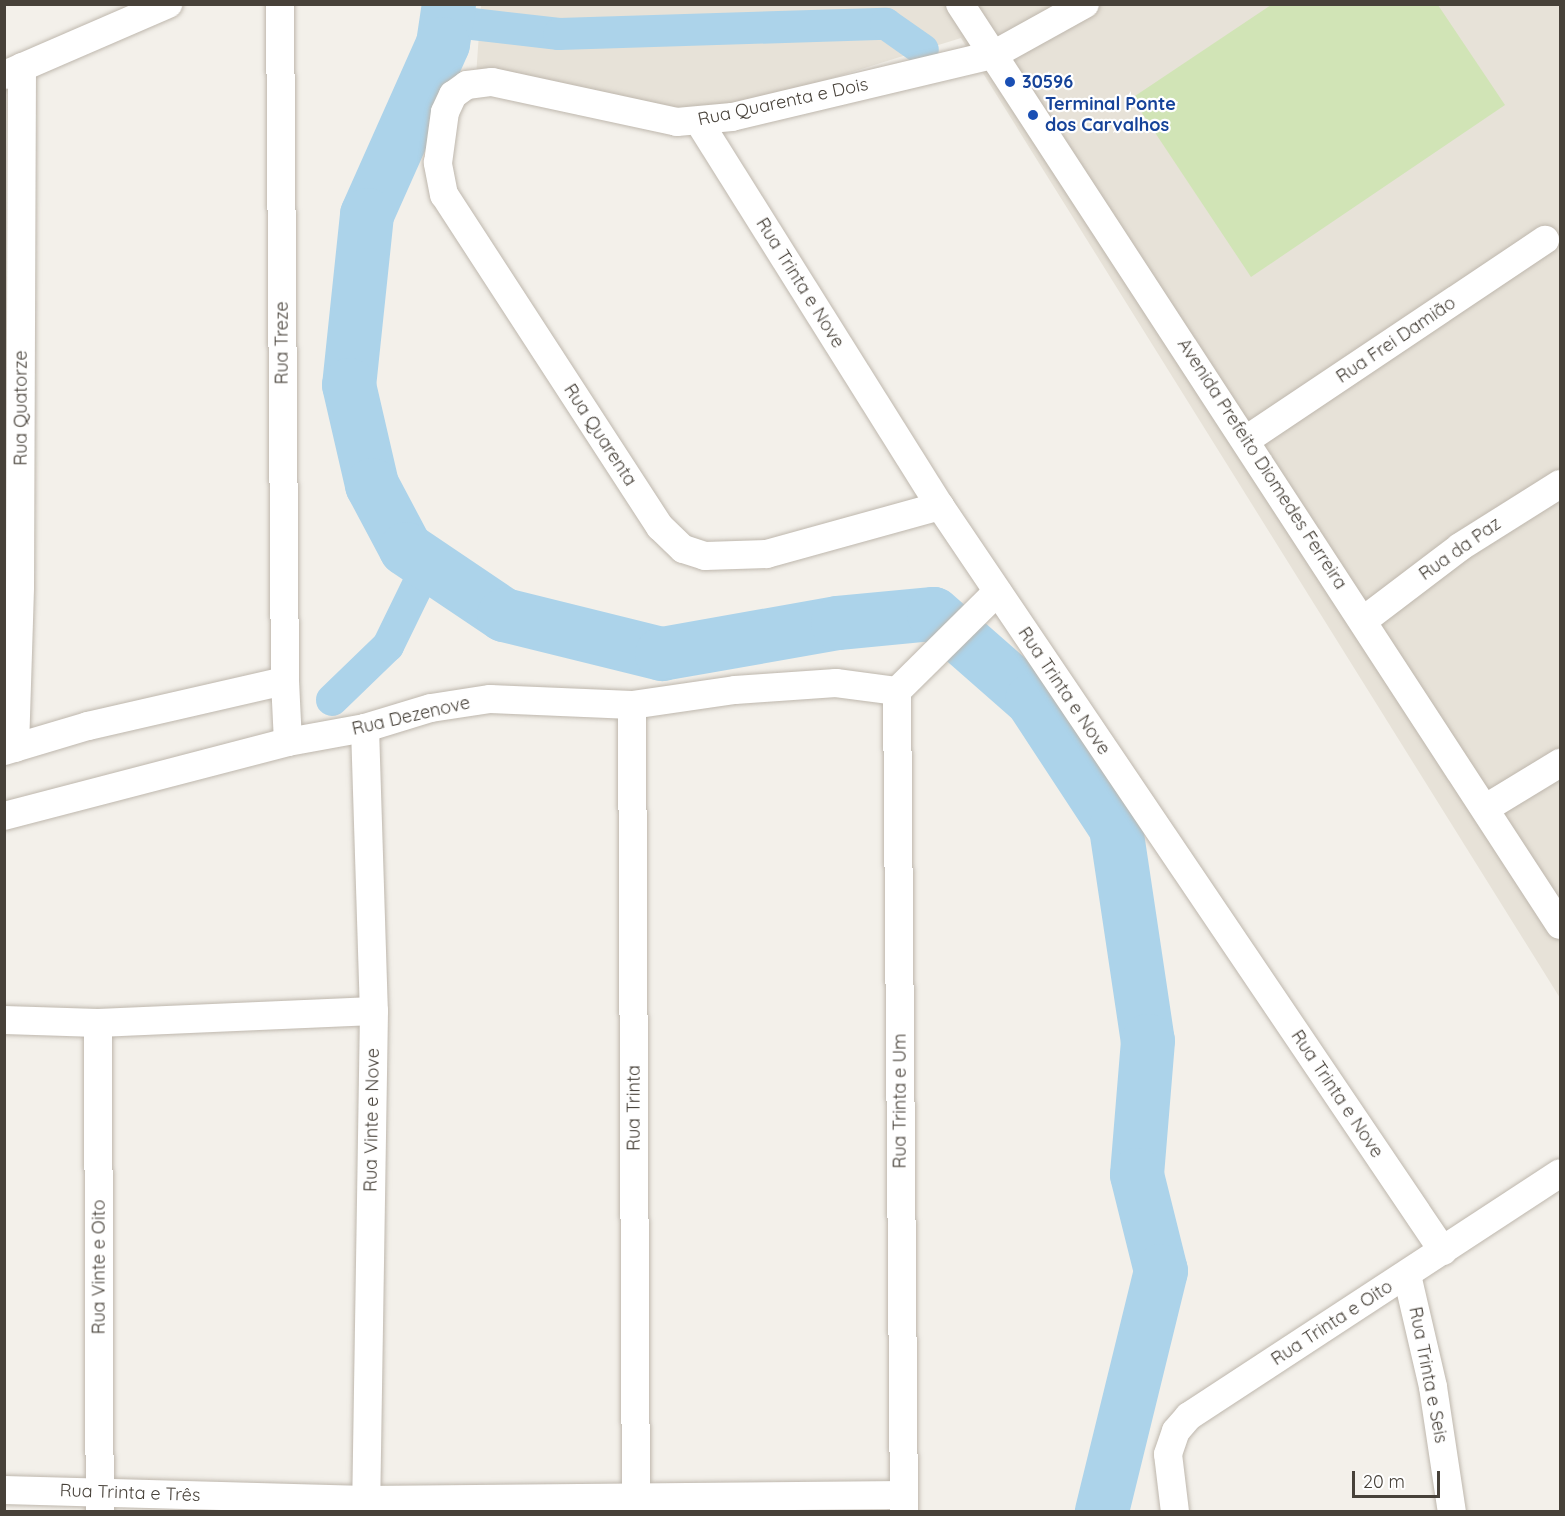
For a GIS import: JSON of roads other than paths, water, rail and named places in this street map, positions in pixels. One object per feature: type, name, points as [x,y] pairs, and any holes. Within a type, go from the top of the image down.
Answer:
[{"type":"street","points":[[13,71],[168,4]]},
{"type":"street","name":"Rua Treze","points":[[280,4],[285,681],[288,742]]},
{"type":"street","name":"Avenida Prefeito Diomedes Ferreira","points":[[960,4],[1364,620],[1560,925]]},
{"type":"street","name":"Rua Quarenta e Dois","points":[[467,85],[492,82],[526,87],[677,122],[699,122],[993,55],[1085,4]]},
{"type":"street","name":"Rua Quatorze","points":[[10,749],[20,587],[13,71]]},
{"type":"street","name":"Rua Quarenta","points":[[467,85],[453,95],[445,112],[438,163],[444,195],[660,526],[683,549],[705,555],[767,554],[940,506]]},
{"type":"street","name":"Rua Trinta e Nove","points":[[699,122],[940,506],[1443,1251]]},
{"type":"street","name":"Rua Frei Damião","points":[[1246,440],[1545,240]]},
{"type":"street","name":"Rua da Paz","points":[[1364,620],[1460,547],[1560,484]]},
{"type":"street","points":[[897,691],[997,592]]},
{"type":"street","points":[[10,749],[88,726],[285,681]]},
{"type":"street","name":"Rua Dezenove","points":[[4,816],[288,742],[365,728],[431,708],[490,699],[632,705],[735,690],[836,683],[897,691]]},
{"type":"street","name":"Rua Trinta e Um","points":[[897,691],[904,1503]]},
{"type":"street","name":"Rua Trinta","points":[[632,705],[636,1505]]},
{"type":"street","name":"Rua Vinte e Nove","points":[[365,728],[374,1011],[366,1506]]},
{"type":"street","points":[[1486,808],[1560,763]]},
{"type":"street","points":[[4,1020],[98,1023],[374,1011]]},
{"type":"street","name":"Rua Vinte e Oito","points":[[98,1023],[100,1502]]},
{"type":"street","name":"Rua Trinta e Oito","points":[[1175,1512],[1168,1454],[1176,1431],[1189,1416],[1560,1173]]},
{"type":"street","name":"Rua Trinta e Seis","points":[[1407,1275],[1433,1388],[1452,1512]]},
{"type":"street","name":"Rua Trinta e Três","points":[[4,1490],[100,1502],[366,1506],[904,1503]]},
{"type":"waterway","points":[[449,4],[443,44],[367,215],[349,385],[372,485],[406,549],[504,615],[662,654],[838,623],[934,614],[1032,700],[1116,828],[1148,1041],[1137,1175],[1161,1271],[1102,1512]]},
{"type":"waterway","points":[[447,21],[559,34],[886,24],[923,50]]},
{"type":"waterway","points":[[332,700],[388,646],[428,564]]},
{"type":"place","name":"30596","points":[[1010,82]]},
{"type":"place","name":"Terminal Ponte dos Carvalhos","points":[[1033,115]]}]
